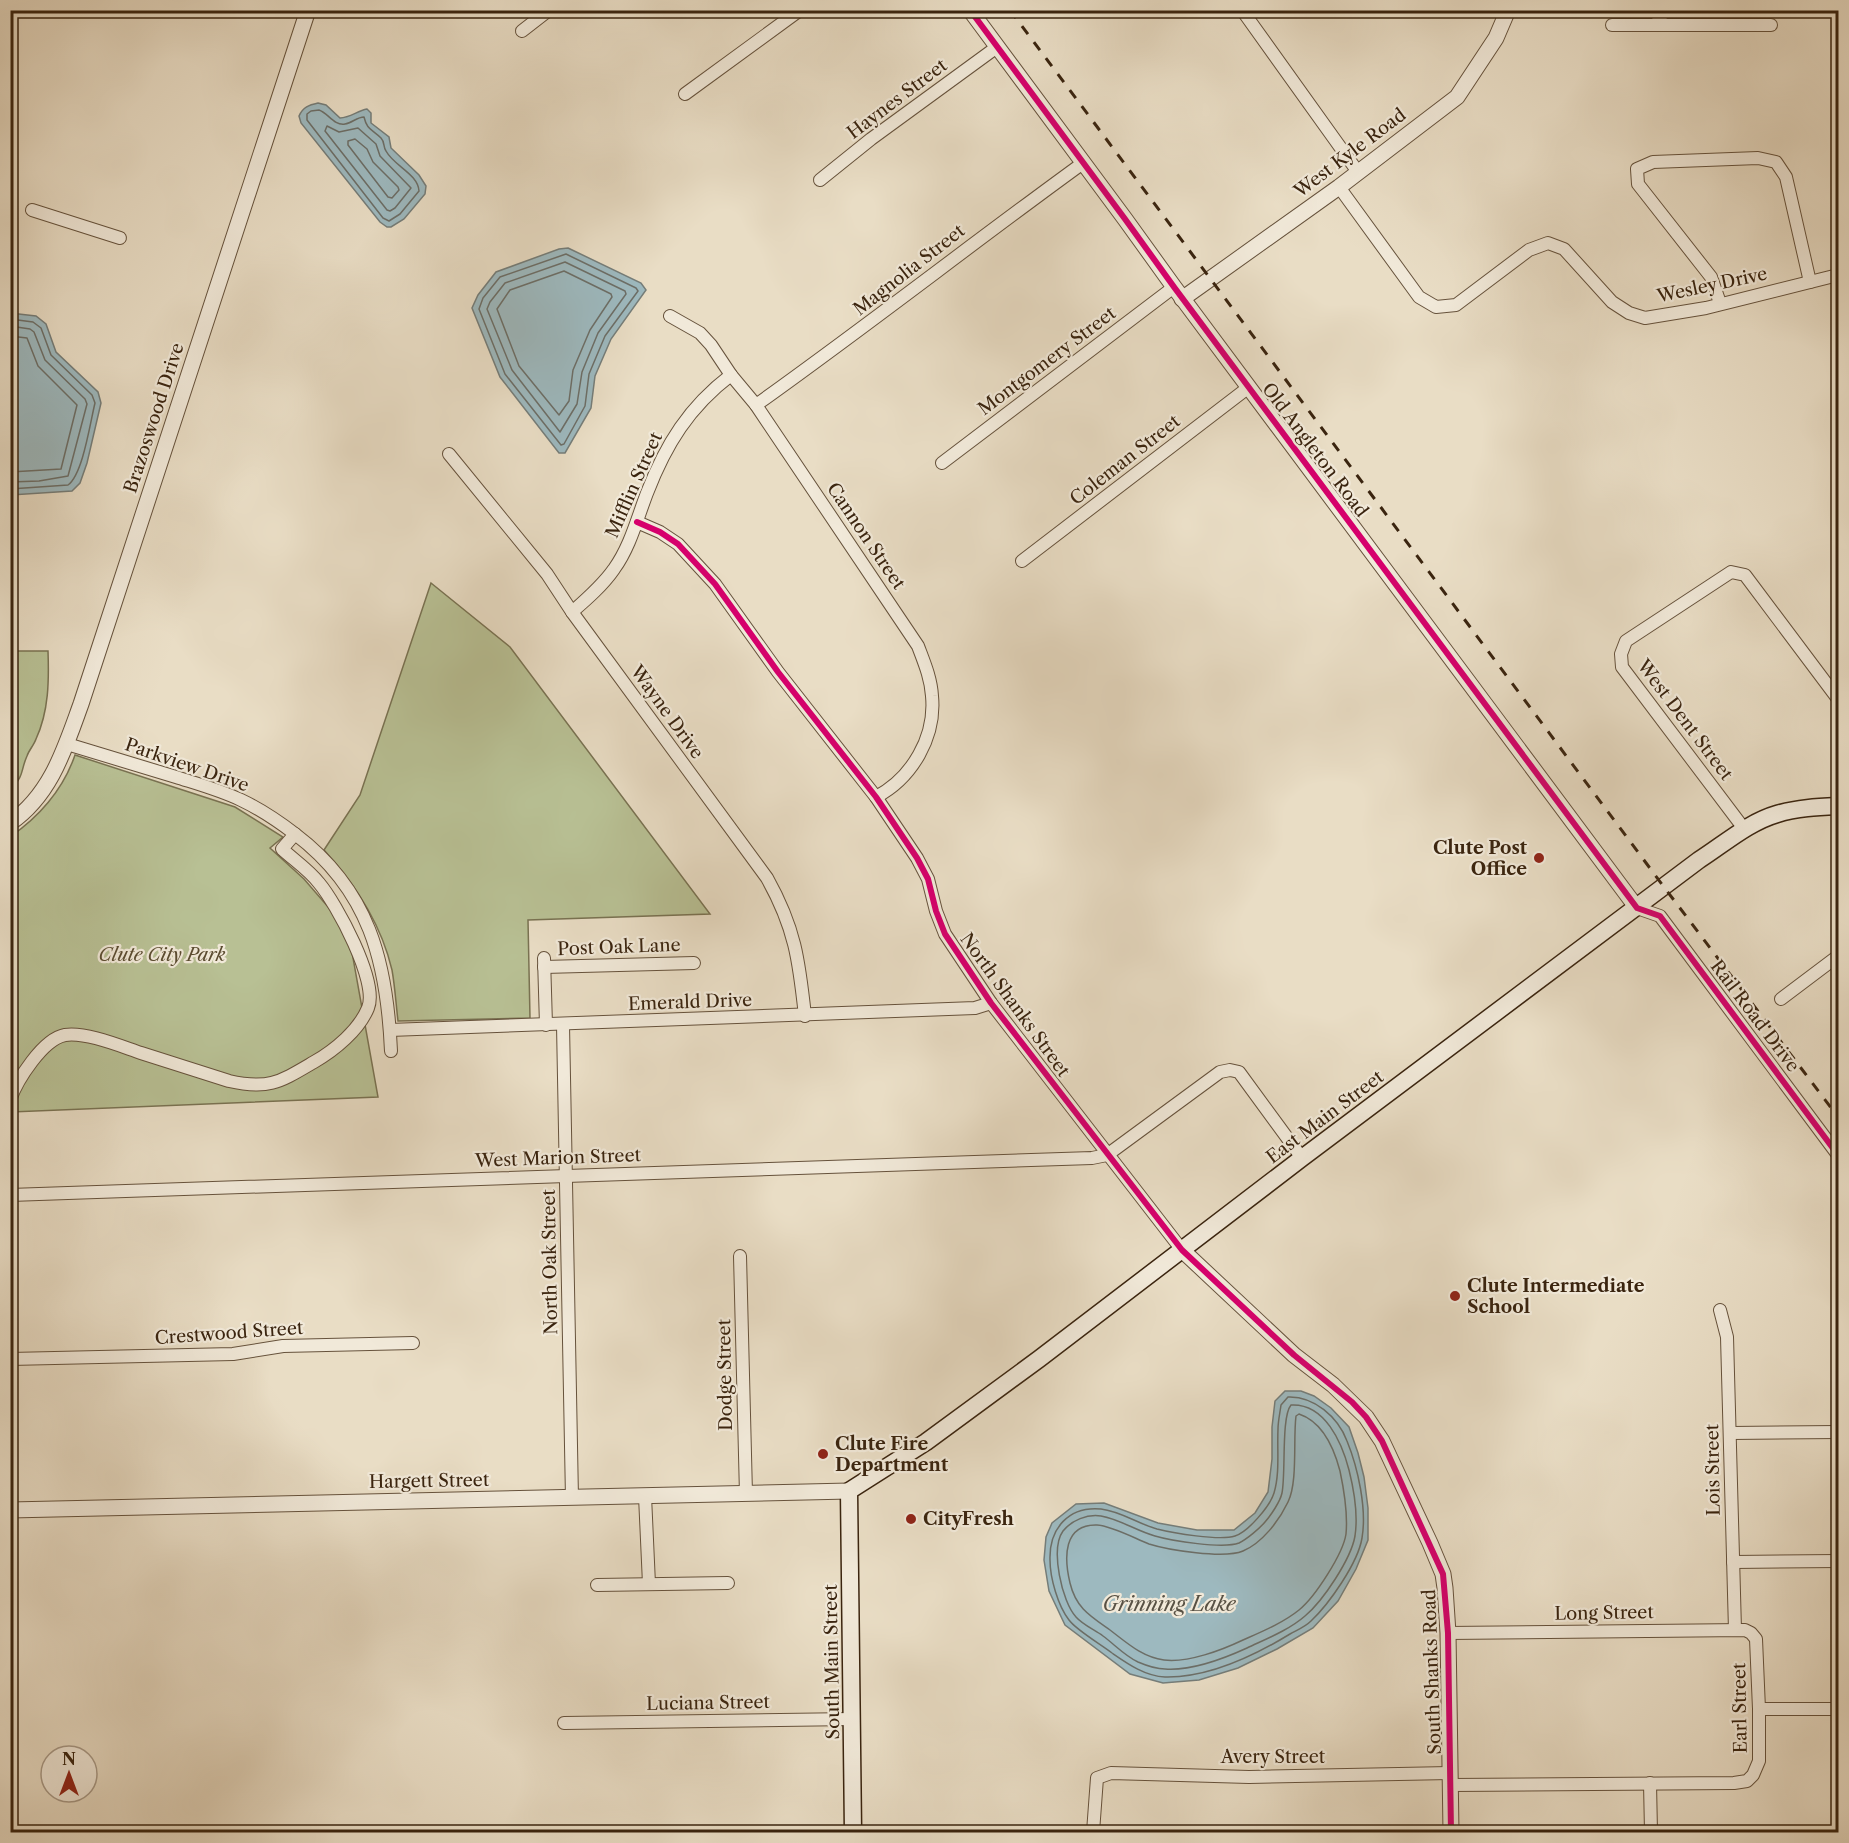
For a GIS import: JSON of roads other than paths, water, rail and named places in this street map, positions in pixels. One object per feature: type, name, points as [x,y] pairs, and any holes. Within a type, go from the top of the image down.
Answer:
[{"type":"main road","name":"East Main Street","points":[[849,1491],[926,1442],[1700,860],[1745,830],[1777,814],[1805,808],[1839,806]]},
{"type":"main road","name":"South Main Street","points":[[849,1491],[853,1833]]},
{"type":"street","name":"Brazoswood Drive","points":[[10,823],[22,815],[37,799],[56,769],[81,704],[308,10]]},
{"type":"street","points":[[522,31],[549,10]]},
{"type":"street","points":[[685,94],[800,10]]},
{"type":"street","name":"Old Angleton Road","points":[[970,10],[1637,908]]},
{"type":"street","points":[[1242,10],[1358,172]]},
{"type":"street","name":"West Kyle Road","points":[[1178,293],[1339,187],[1457,97],[1496,39],[1508,10]]},
{"type":"street","points":[[1655,10],[1656,24]]},
{"type":"street","points":[[1656,24],[1665,10]]},
{"type":"street","points":[[1612,25],[1771,25]]},
{"type":"street","name":"Haynes Street","points":[[820,180],[997,47]]},
{"type":"street","points":[[1720,303],[1711,277],[1638,184],[1637,169],[1653,162],[1758,158],[1776,162],[1786,177],[1810,282]]},
{"type":"street","name":"Magnolia Street","points":[[756,405],[830,353],[978,239],[1083,163]]},
{"type":"street","name":"Wesley Drive","points":[[1339,187],[1419,297],[1436,307],[1456,305],[1529,250],[1548,243],[1564,249],[1612,302],[1629,313],[1645,318],[1706,308],[1839,275]]},
{"type":"street","points":[[32,210],[120,238]]},
{"type":"street","name":"Montgomery Street","points":[[942,463],[1178,293]]},
{"type":"street","name":"Cannon Street","points":[[670,316],[700,333],[711,345],[731,375],[756,405],[918,646],[928,675],[932,696],[932,718],[927,739],[917,758],[904,775],[890,790],[876,797]]},
{"type":"street","name":"Mifflin Street","points":[[572,612],[614,570],[637,522],[655,474],[675,435],[700,400],[731,375]]},
{"type":"street","name":"Coleman Street","points":[[1022,561],[1249,387]]},
{"type":"street","name":"Wayne Drive","points":[[449,454],[547,574],[572,612],[760,868],[777,897],[794,937],[799,958],[805,1016]]},
{"type":"street","name":"North Shanks Street","points":[[637,522],[660,532],[678,544],[715,584],[778,672],[876,797],[917,858],[928,879],[936,911],[945,934],[991,1003],[1182,1250]]},
{"type":"street","name":"West Dent Street","points":[[1745,830],[1622,668],[1621,654],[1626,641],[1731,572],[1745,575],[1839,699]]},
{"type":"street","name":"Parkview Drive","points":[[66,744],[186,780],[233,797],[264,813],[295,834],[316,852],[339,876],[363,912],[372,932],[383,974],[391,1051]]},
{"type":"street","points":[[10,1100],[20,1079],[31,1064],[48,1045],[63,1035],[105,1041],[250,1086],[262,1086],[284,1080],[318,1060],[347,1037],[369,1006],[370,993],[355,943],[336,905],[318,881],[282,849],[295,834]]},
{"type":"street","name":"Rail Road Drive","points":[[1637,908],[1660,916],[1839,1155]]},
{"type":"street","points":[[1780,999],[1839,956]]},
{"type":"street","name":"Post Oak Lane","points":[[546,1025],[544,962],[694,963]]},
{"type":"street","name":"Emerald Drive","points":[[390,1030],[805,1016],[975,1008],[991,1003]]},
{"type":"street","name":"North Oak Street","points":[[563,1025],[572,1498]]},
{"type":"street","points":[[1107,1155],[1220,1071],[1230,1070],[1239,1072],[1302,1158]]},
{"type":"street","name":"West Marion Street","points":[[10,1195],[1092,1158],[1107,1155]]},
{"type":"street","name":"South Shanks Road","points":[[1182,1250],[1294,1355],[1333,1385],[1366,1417],[1382,1441],[1437,1558],[1445,1588],[1448,1633],[1450,1833]]},
{"type":"street","name":"Dodge Street","points":[[740,1256],[746,1494]]},
{"type":"street","name":"Lois Street","points":[[1720,1310],[1727,1337],[1735,1630]]},
{"type":"street","name":"Crestwood Street","points":[[10,1359],[233,1354],[283,1346],[413,1343]]},
{"type":"street","points":[[1731,1433],[1839,1432]]},
{"type":"street","name":"Hargett Street","points":[[10,1510],[849,1491]]},
{"type":"street","points":[[645,1496],[649,1584]]},
{"type":"street","points":[[1733,1562],[1839,1561]]},
{"type":"street","points":[[597,1585],[728,1582]]},
{"type":"street","name":"Long Street","points":[[1448,1633],[1735,1630],[1752,1633],[1756,1639]]},
{"type":"street","name":"Earl Street","points":[[1753,1775],[1759,1761],[1760,1709],[1756,1639]]},
{"type":"street","points":[[1760,1709],[1839,1709]]},
{"type":"street","name":"Luciana Street","points":[[564,1723],[853,1719]]},
{"type":"street","name":"Avery Street","points":[[1094,1833],[1097,1778],[1111,1773],[1650,1783],[1734,1783],[1747,1780],[1753,1775]]},
{"type":"street","points":[[1650,1783],[1651,1833]]},
{"type":"water","points":[[318,103],[326,105],[340,118],[367,109],[371,113],[371,123],[389,137],[391,148],[419,175],[426,186],[425,194],[404,219],[391,227],[380,222],[301,123],[299,116],[302,110]]},
{"type":"water","points":[[568,248],[641,283],[646,290],[611,339],[595,376],[591,408],[565,453],[559,453],[500,377],[472,308],[478,295],[496,272],[559,249]]},
{"type":"water","points":[[10,313],[36,316],[46,324],[56,352],[98,392],[101,403],[87,463],[80,483],[72,491],[11,495]]},
{"type":"water","name":"Grinning Lake","points":[[1285,1391],[1301,1391],[1314,1396],[1331,1408],[1349,1427],[1364,1477],[1368,1508],[1368,1540],[1356,1569],[1338,1601],[1313,1628],[1238,1668],[1199,1680],[1163,1683],[1130,1674],[1065,1625],[1049,1591],[1044,1560],[1046,1537],[1052,1523],[1076,1504],[1104,1503],[1158,1523],[1197,1530],[1234,1530],[1255,1513],[1268,1492],[1275,1401]]},
{"type":"railway","points":[[1010,10],[1838,1117]]},
{"type":"place","name":"Clute Post Office","points":[[1539,858]]},
{"type":"place","name":"Clute Intermediate School","points":[[1455,1296]]},
{"type":"place","name":"Clute Fire Department","points":[[823,1454]]},
{"type":"place","name":"CityFresh","points":[[911,1519]]},
{"type":"park label","name":"Clute City Park","points":[[162,955]]}]
